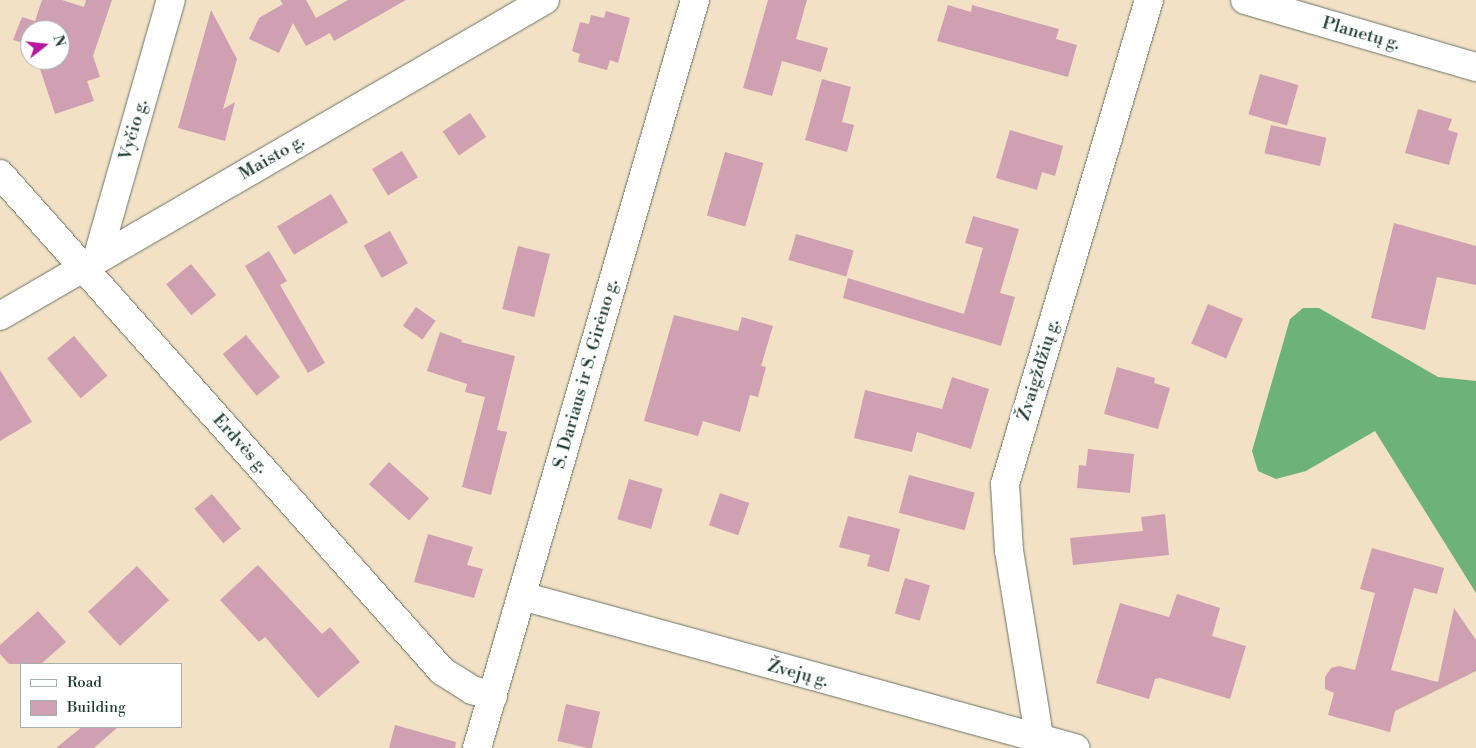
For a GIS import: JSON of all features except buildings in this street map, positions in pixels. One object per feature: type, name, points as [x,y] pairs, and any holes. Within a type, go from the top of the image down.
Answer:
[{"type":"street","name":"Vyčio g.","points":[[90,263],[170,0]]},
{"type":"street","name":"Maisto g.","points":[[0,316],[545,0]]},
{"type":"street","name":"S. Dariaus ir S. Girėno g.","points":[[478,748],[695,0]]},
{"type":"street","name":"Žvaigždžių g.","points":[[1040,744],[1009,551],[1005,484],[1148,0]]},
{"type":"street","name":"Planetų g.","points":[[1246,0],[1476,67]]},
{"type":"street","name":"Erdvės g.","points":[[0,174],[90,263],[442,671],[472,690],[493,696]]},
{"type":"street","name":"Žvejų g.","points":[[522,596],[1040,744],[1075,748]]},
{"type":"green space","points":[[1303,308],[1319,308],[1438,377],[1476,381],[1476,593],[1375,431],[1306,471],[1276,479],[1258,471],[1252,451],[1290,319]]}]
